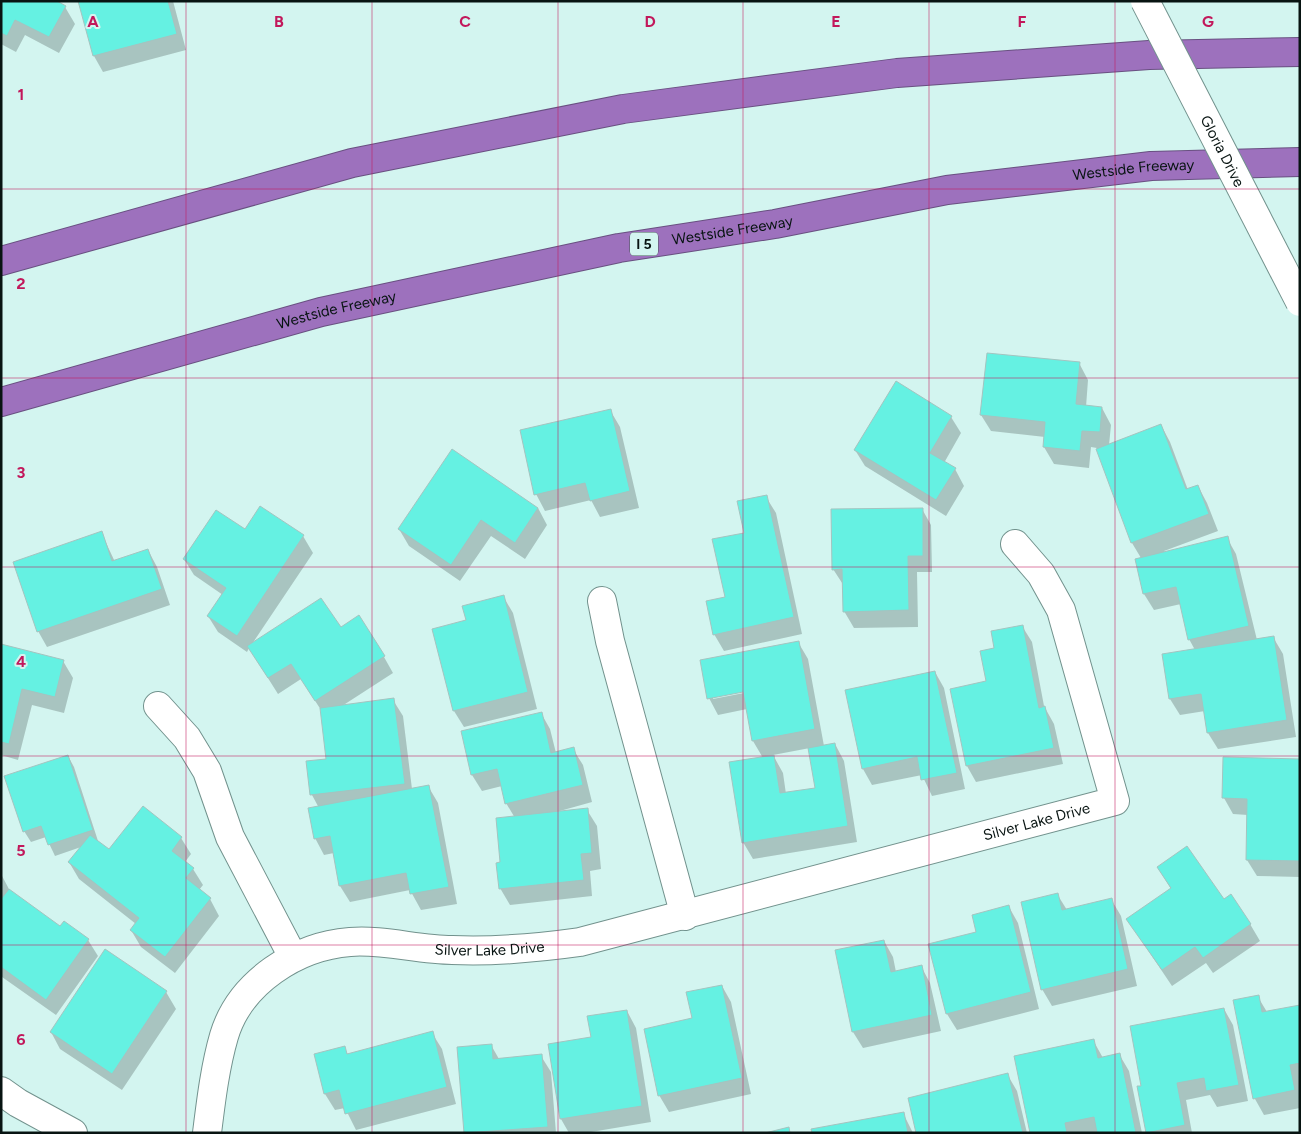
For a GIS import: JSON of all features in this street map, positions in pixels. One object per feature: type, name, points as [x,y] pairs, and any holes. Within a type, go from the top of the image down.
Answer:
[{"type":"highway","points":[[1,261],[352,163],[622,109],[897,73],[1149,55],[1300,52]]},
{"type":"highway","name":"Westside Freeway","points":[[1,402],[321,312],[619,248],[775,224],[956,189],[1151,166],[1300,162]]},
{"type":"street","name":"Gloria Drive","points":[[1145,1],[1300,302]]},
{"type":"street","name":"Silver Lake Drive","points":[[207,1133],[211,1098],[225,1034],[242,1002],[268,973],[292,958],[323,946],[352,941],[451,950],[520,950],[580,942],[685,916],[1115,801],[1061,610],[1042,574],[1015,544]]},
{"type":"street","points":[[602,601],[610,642],[685,916]]},
{"type":"street","points":[[158,706],[187,738],[207,770],[230,837],[292,958]]},
{"type":"street","points":[[1,1091],[18,1103],[73,1133]]},
{"type":"building","points":[[1,1],[57,1],[66,6],[49,37],[15,20],[7,36],[1,33]]},
{"type":"building","points":[[78,1],[168,1],[177,34],[93,56]]},
{"type":"building","points":[[987,353],[1080,362],[1076,404],[1102,407],[1100,432],[1082,431],[1080,451],[1043,447],[1045,422],[980,415]]},
{"type":"building","points":[[896,381],[952,416],[930,453],[956,468],[936,500],[854,450]]},
{"type":"building","points":[[611,409],[630,491],[590,501],[585,483],[534,495],[520,430]]},
{"type":"building","points":[[1161,424],[1186,489],[1198,485],[1209,514],[1131,543],[1096,449]]},
{"type":"building","points":[[452,449],[538,508],[515,543],[481,520],[451,565],[398,529]]},
{"type":"building","points":[[767,495],[794,617],[713,635],[706,601],[725,597],[712,539],[744,533],[737,501]]},
{"type":"building","points":[[260,506],[304,535],[237,636],[207,616],[226,588],[183,559],[216,510],[245,529]]},
{"type":"building","points":[[923,508],[923,556],[908,556],[909,610],[843,612],[842,569],[832,570],[831,509]]},
{"type":"building","points":[[102,531],[112,561],[148,549],[162,589],[37,632],[13,562]]},
{"type":"building","points":[[1228,536],[1249,626],[1188,640],[1176,587],[1143,594],[1135,559]]},
{"type":"building","points":[[504,595],[528,692],[453,711],[432,629],[466,620],[462,606]]},
{"type":"building","points":[[321,598],[341,627],[359,615],[385,656],[315,701],[291,664],[268,678],[247,646]]},
{"type":"building","points":[[1023,625],[1039,708],[1045,706],[1054,748],[966,766],[950,689],[986,681],[980,651],[994,648],[991,631]]},
{"type":"building","points":[[1274,636],[1287,720],[1207,733],[1201,694],[1169,699],[1162,654]]},
{"type":"building","points":[[799,641],[815,729],[752,741],[743,692],[707,699],[700,660]]},
{"type":"building","points":[[1,644],[64,660],[55,697],[22,689],[9,744],[1,742]]},
{"type":"building","points":[[935,671],[957,773],[921,780],[917,757],[862,769],[845,690]]},
{"type":"building","points":[[394,698],[405,784],[310,795],[306,761],[326,759],[320,708]]},
{"type":"building","points":[[542,712],[551,753],[574,747],[583,785],[505,804],[497,769],[471,775],[461,731]]},
{"type":"building","points":[[835,743],[848,826],[742,843],[729,762],[774,755],[780,793],[815,788],[808,748]]},
{"type":"building","points":[[68,755],[93,830],[48,845],[41,826],[23,832],[4,776]]},
{"type":"building","points":[[1223,757],[1300,759],[1300,861],[1246,860],[1247,799],[1222,798]]},
{"type":"building","points":[[429,785],[449,887],[410,894],[406,873],[339,886],[330,836],[314,839],[308,808]]},
{"type":"building","points":[[143,806],[182,837],[172,851],[194,868],[186,878],[211,898],[165,957],[130,930],[139,918],[68,862],[90,835],[109,849]]},
{"type":"building","points":[[588,808],[592,853],[581,854],[584,880],[499,889],[496,863],[500,862],[496,818]]},
{"type":"building","points":[[1187,846],[1224,899],[1231,894],[1251,924],[1203,958],[1195,947],[1162,970],[1126,919],[1171,888],[1157,867]]},
{"type":"building","points":[[9,889],[60,926],[64,921],[89,939],[46,1000],[1,967],[1,899]]},
{"type":"building","points":[[1058,893],[1062,910],[1112,898],[1128,969],[1041,990],[1021,902]]},
{"type":"building","points":[[1009,905],[1031,992],[946,1014],[928,944],[976,932],[972,915]]},
{"type":"building","points":[[884,940],[891,972],[922,965],[932,1015],[852,1032],[835,950]]},
{"type":"building","points":[[105,949],[167,991],[112,1074],[50,1032]]},
{"type":"building","points":[[722,985],[742,1078],[658,1096],[644,1029],[692,1018],[686,992]]},
{"type":"building","points":[[1259,995],[1262,1012],[1300,1005],[1300,1063],[1290,1065],[1295,1090],[1253,1099],[1233,1000]]},
{"type":"building","points":[[1224,1008],[1239,1085],[1206,1091],[1204,1078],[1177,1083],[1185,1125],[1146,1133],[1137,1086],[1141,1086],[1130,1026]]},
{"type":"building","points":[[627,1010],[642,1106],[560,1119],[548,1044],[591,1037],[587,1016]]},
{"type":"building","points":[[433,1031],[447,1087],[345,1114],[339,1090],[324,1094],[314,1054],[345,1046],[347,1054]]},
{"type":"building","points":[[1094,1039],[1098,1058],[1120,1053],[1136,1133],[1097,1133],[1094,1117],[1065,1123],[1067,1133],[1030,1133],[1014,1056]]},
{"type":"building","points":[[492,1044],[493,1059],[542,1054],[548,1127],[464,1133],[457,1047]]},
{"type":"building","points":[[1008,1073],[1023,1133],[916,1133],[908,1098]]},
{"type":"building","points":[[904,1112],[908,1133],[812,1133],[811,1129]]},
{"type":"building","points":[[789,1127],[790,1133],[765,1133]]}]
